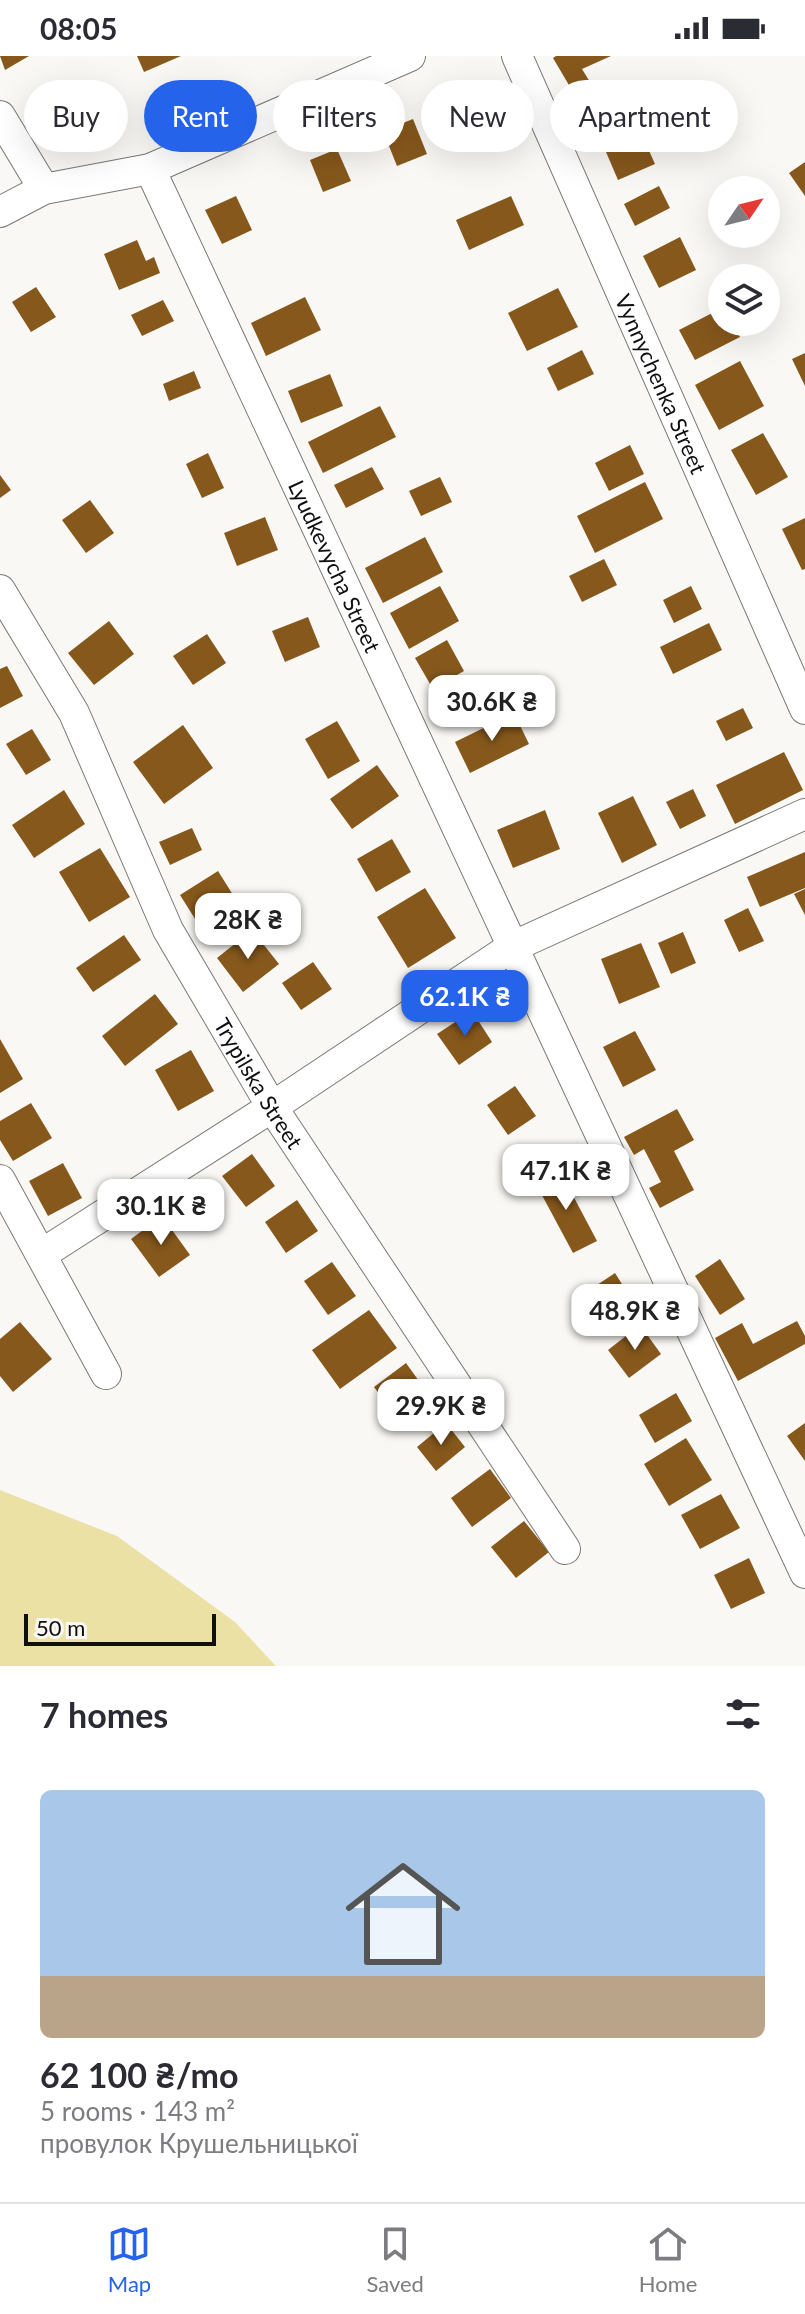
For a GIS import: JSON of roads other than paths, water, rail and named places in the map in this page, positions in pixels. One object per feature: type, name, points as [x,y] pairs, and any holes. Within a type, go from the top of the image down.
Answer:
[{"type":"street","points":[[0,212],[44,189],[150,169],[410,56]]},
{"type":"street","name":"Vynnychenka Street","points":[[517,56],[805,709]]},
{"type":"street","points":[[0,116],[44,189]]},
{"type":"street","name":"Lyudkevycha Street","points":[[150,169],[805,1573]]},
{"type":"street","name":"Trypilska Street","points":[[0,590],[74,713],[168,930],[272,1107],[565,1549]]},
{"type":"street","points":[[42,1254],[272,1107],[512,947],[805,814]]},
{"type":"street","points":[[0,1180],[106,1374]]}]
